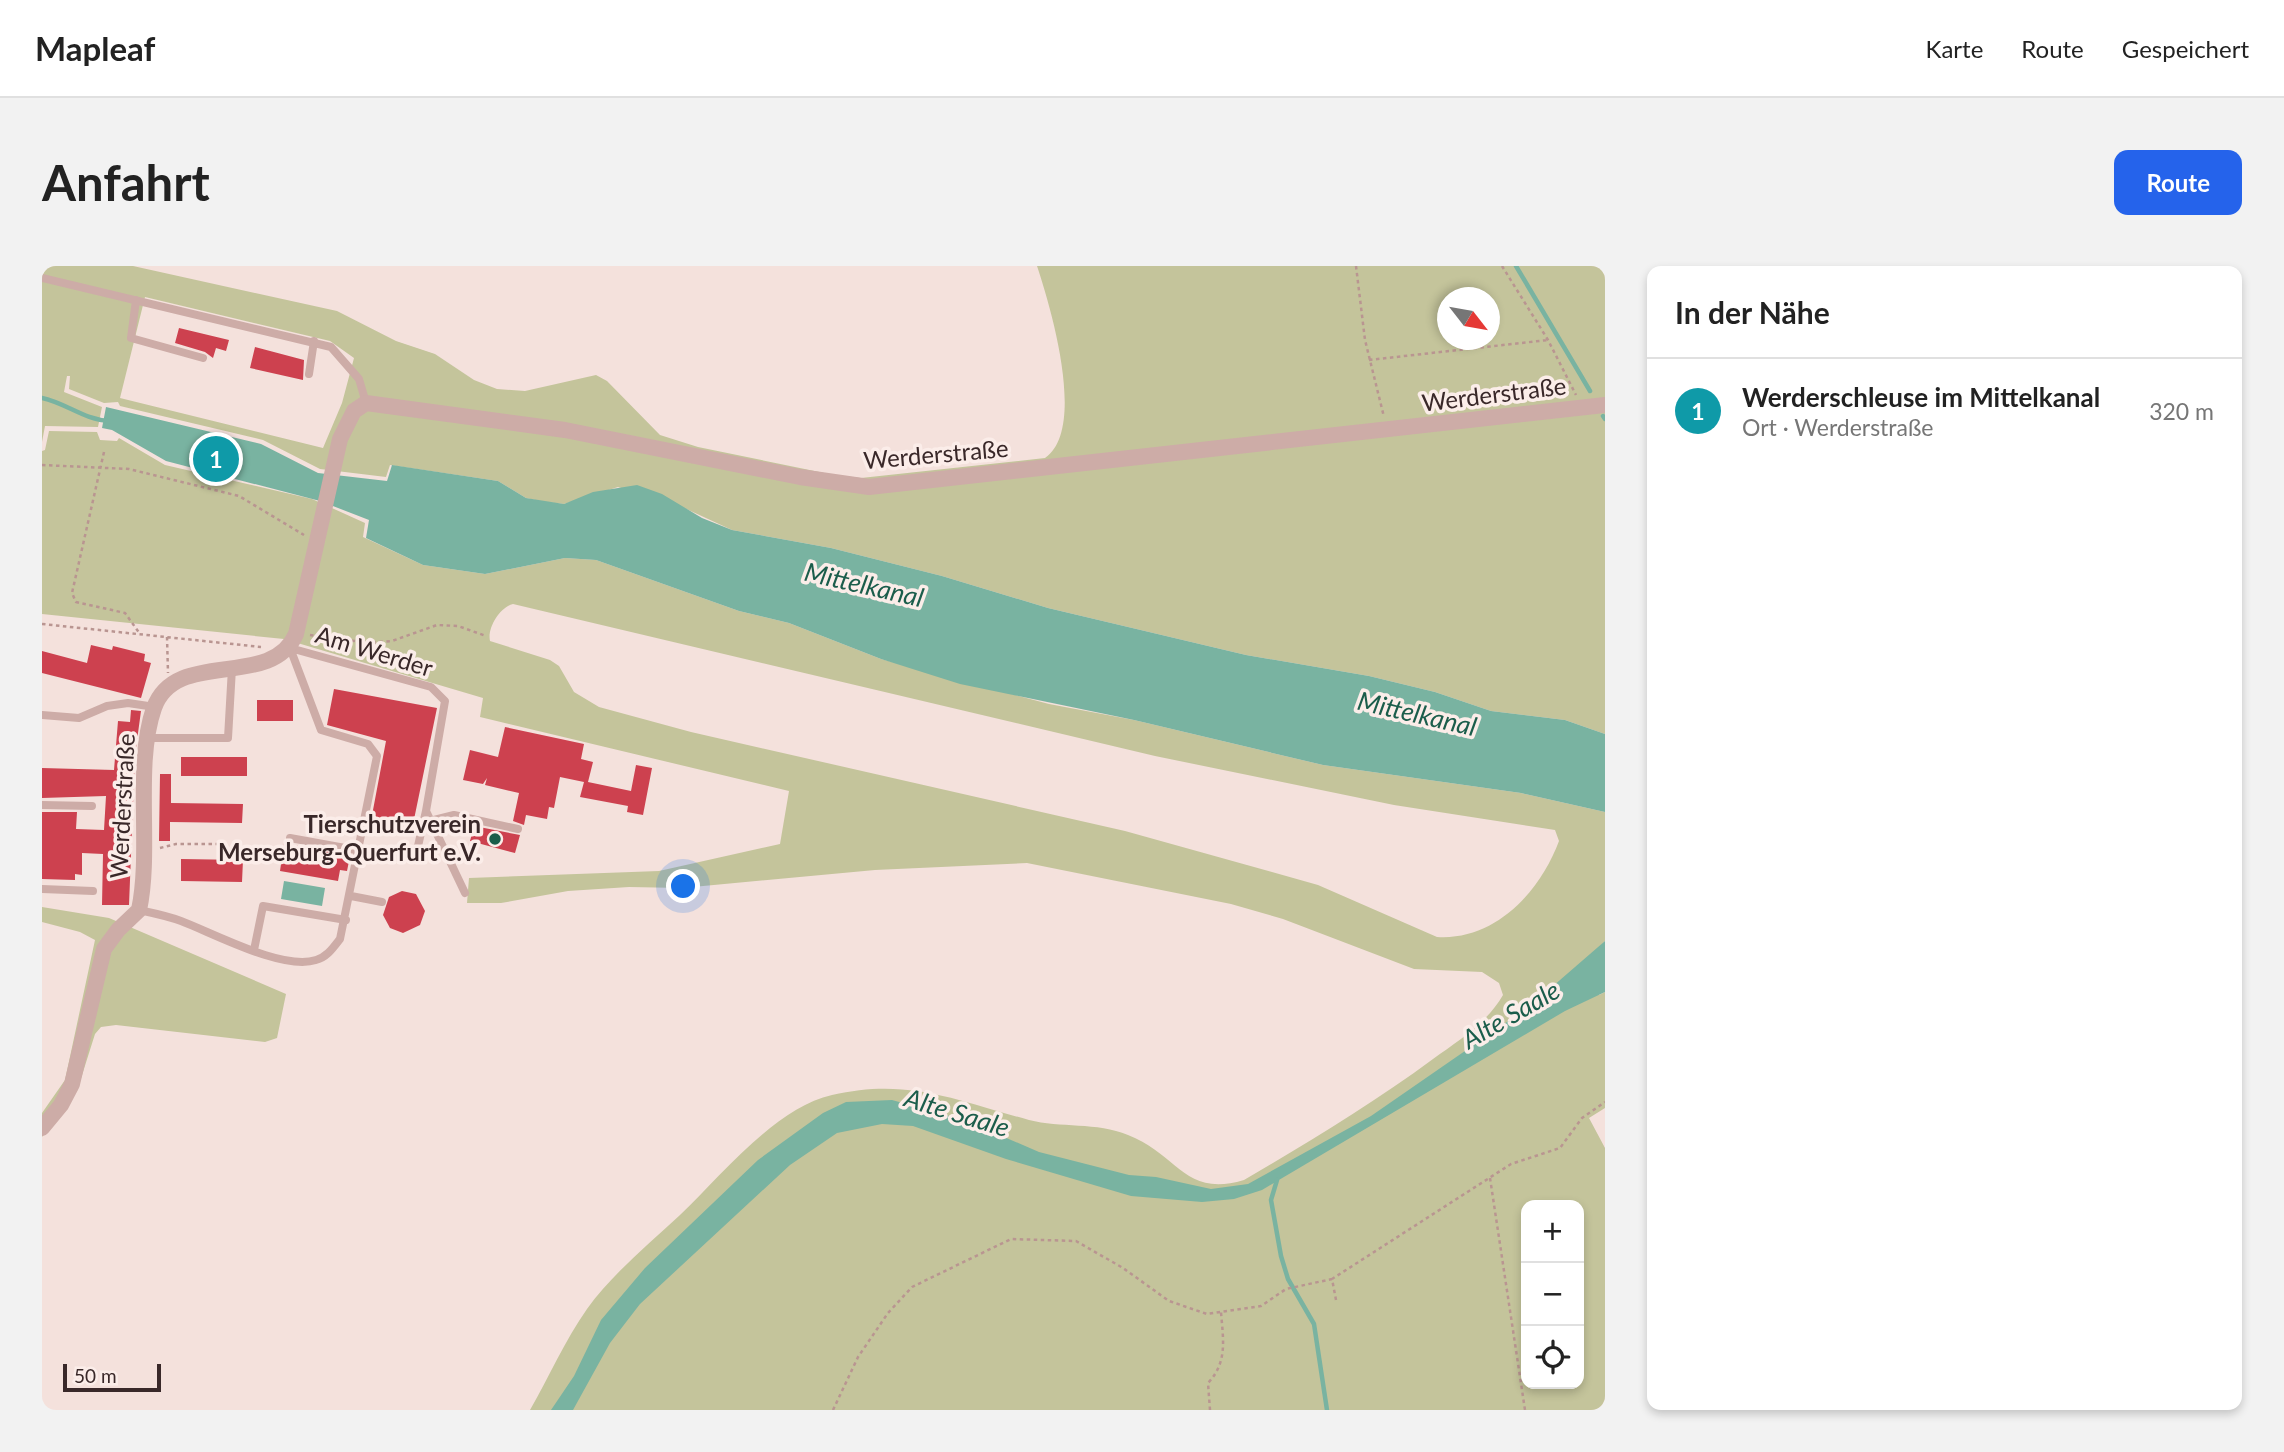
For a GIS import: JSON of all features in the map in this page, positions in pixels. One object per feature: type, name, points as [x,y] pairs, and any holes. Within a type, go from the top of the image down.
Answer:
[{"type":"street","name":"Werderstraße","points":[[366,403],[565,430],[800,477],[869,487],[1605,405]]},
{"type":"street","points":[[171,685],[187,676],[275,658],[293,641],[333,466],[346,424],[354,411],[366,403]]},
{"type":"street","name":"Werderstraße","points":[[42,1128],[61,1105],[72,1084],[104,949],[118,930],[139,910],[149,738],[155,707],[171,685]]},
{"type":"lane","points":[[42,278],[331,347],[359,379],[366,403]]},
{"type":"lane","points":[[136,300],[131,338],[203,358]]},
{"type":"lane","points":[[309,374],[314,341]]},
{"type":"lane","points":[[139,910],[183,922],[224,942],[287,960],[315,961],[327,955],[340,939],[351,896],[377,756],[368,744],[321,730],[293,641]]},
{"type":"lane","name":"Am Werder","points":[[293,641],[439,692],[445,701],[418,845],[410,857],[360,851]]},
{"type":"lane","points":[[149,738],[228,738],[232,668]]},
{"type":"lane","points":[[42,715],[79,718],[107,706],[128,703],[155,707]]},
{"type":"lane","points":[[42,805],[92,806]]},
{"type":"lane","points":[[426,811],[465,893]]},
{"type":"lane","points":[[430,821],[454,815],[517,829]]},
{"type":"lane","points":[[290,838],[360,851]]},
{"type":"lane","points":[[42,889],[93,891]]},
{"type":"lane","points":[[351,896],[382,902]]},
{"type":"lane","points":[[254,950],[263,906],[346,920]]},
{"type":"path","points":[[1356,266],[1369,360],[1389,430]]},
{"type":"path","points":[[1502,266],[1548,340],[1582,407]]},
{"type":"path","points":[[1369,360],[1548,340]]},
{"type":"path","points":[[104,452],[72,593],[76,602],[125,613],[139,634]]},
{"type":"path","points":[[42,465],[100,470],[129,469],[239,496],[306,536],[319,531]]},
{"type":"path","points":[[42,624],[167,637],[293,641],[392,642],[437,625],[458,626],[486,636]]},
{"type":"path","points":[[167,637],[171,685]]},
{"type":"path","points":[[143,847],[229,844]]},
{"type":"path","points":[[833,1410],[858,1357],[888,1313],[912,1287],[1011,1239],[1076,1241],[1123,1268],[1169,1301],[1207,1314],[1261,1306],[1286,1289],[1332,1279],[1511,1164],[1560,1148],[1582,1118],[1605,1102]]},
{"type":"path","points":[[1490,1178],[1525,1410]]},
{"type":"path","points":[[1332,1279],[1336,1300]]},
{"type":"path","points":[[1210,1410],[1208,1383],[1217,1373],[1224,1354],[1221,1312]]},
{"type":"shaded area","points":[[42,266],[133,266],[337,311],[396,341],[435,354],[474,380],[497,389],[525,391],[596,375],[607,381],[660,435],[698,447],[861,478],[1045,458],[1057,443],[1063,422],[1065,396],[1057,338],[1037,266],[1601,266],[1605,271],[1605,734],[1565,720],[1491,711],[1435,692],[1369,676],[1246,655],[1048,608],[942,576],[831,548],[732,530],[682,507],[618,487],[564,504],[526,498],[498,481],[390,465],[386,477],[320,469],[263,440],[120,406],[118,402],[104,403],[69,389],[70,376],[67,376],[64,392],[102,407],[98,427],[45,426],[42,442]],"holes":[[[145,297],[330,341],[354,358],[342,403],[323,448],[120,398]]]},
{"type":"shaded area","points":[[49,431],[97,432],[100,440],[117,441],[119,438],[165,465],[312,499],[365,523],[363,537],[423,565],[485,574],[565,558],[596,560],[739,611],[789,623],[881,659],[1049,704],[1134,720],[1323,765],[1521,793],[1605,812],[1605,941],[1594,953],[1599,995],[1605,992],[1605,1108],[1589,1118],[1605,1148],[1605,1410],[530,1410],[564,1346],[597,1296],[750,1145],[770,1128],[811,1102],[859,1090],[909,1090],[933,1094],[1029,1120],[1116,1131],[1145,1143],[1194,1179],[1224,1184],[1244,1180],[1316,1137],[1387,1092],[1452,1045],[1480,1023],[1496,1005],[1503,995],[1499,983],[1482,972],[1414,969],[1283,919],[1231,904],[1027,863],[875,870],[682,888],[629,887],[568,891],[501,903],[467,903],[469,878],[659,871],[780,844],[789,791],[480,717],[483,698],[284,639],[42,614],[42,451],[45,450]],"holes":[[[513,604],[1155,756],[1394,805],[1555,830],[1559,841],[1540,878],[1513,910],[1478,931],[1437,937],[1318,885],[1125,831],[691,732],[599,707],[574,692],[559,666],[550,660],[490,641],[491,630],[504,609]]]},
{"type":"shaded area","points":[[42,907],[109,918],[286,994],[277,1038],[265,1042],[116,1025],[101,1027],[95,1034],[77,1091],[42,1137],[42,1113],[65,1080],[95,940],[80,932],[42,922]]},
{"type":"water","name":"Mittelkanal","points":[[106,407],[261,444],[318,473],[387,481],[392,465],[498,481],[526,498],[564,504],[593,492],[637,485],[662,494],[702,518],[732,530],[831,548],[942,576],[1048,608],[1246,655],[1369,676],[1435,692],[1491,711],[1565,720],[1605,734],[1605,812],[1521,793],[1323,765],[1134,720],[960,684],[881,659],[789,623],[739,611],[596,560],[565,558],[485,574],[423,565],[366,538],[369,520],[320,501],[166,461],[112,430],[102,428]]},
{"type":"water","points":[[284,881],[325,888],[322,906],[281,899]]},
{"type":"water","points":[[1605,941],[1605,992],[1565,1011],[1262,1190],[1234,1199],[1202,1202],[1131,1196],[1006,1159],[913,1126],[882,1124],[837,1133],[790,1165],[640,1304],[610,1343],[573,1410],[551,1410],[574,1376],[601,1320],[645,1268],[758,1160],[823,1113],[846,1102],[892,1100],[967,1121],[1039,1152],[1129,1175],[1156,1177],[1211,1189],[1248,1184],[1371,1116],[1530,1006]]},
{"type":"building","points":[[179,328],[229,340],[226,351],[216,348],[213,358],[205,352],[175,343]]},
{"type":"building","points":[[255,347],[304,360],[303,380],[250,368]]},
{"type":"building","points":[[91,645],[112,650],[113,646],[145,654],[144,661],[151,663],[141,698],[42,673],[42,651],[87,663]]},
{"type":"building","points":[[334,689],[437,708],[411,834],[370,826],[386,741],[327,725]]},
{"type":"building","points":[[257,700],[293,700],[293,721],[257,721]]},
{"type":"building","points":[[131,710],[141,711],[135,755],[129,905],[102,905],[103,854],[82,853],[82,875],[75,874],[75,880],[42,879],[42,812],[77,812],[76,829],[104,830],[106,796],[42,798],[42,768],[114,770],[118,721],[130,722]]},
{"type":"building","points":[[505,727],[584,744],[581,759],[593,762],[588,782],[631,791],[636,765],[652,768],[643,815],[627,812],[628,806],[580,797],[584,782],[560,777],[554,808],[549,807],[547,819],[526,815],[524,825],[513,821],[519,793],[485,785],[487,778],[483,784],[463,780],[470,750],[498,757]]},
{"type":"building","points":[[181,757],[247,757],[247,776],[181,776]]},
{"type":"building","points":[[160,774],[171,774],[171,803],[243,804],[242,823],[170,822],[170,841],[159,841]]},
{"type":"building","name":"Tierschutzverein Merseburg-Querfurt e.V.","points":[[474,826],[520,835],[515,853],[470,841]]},
{"type":"building","points":[[284,843],[350,856],[347,871],[340,870],[338,881],[280,871]]},
{"type":"building","points":[[181,859],[243,860],[242,882],[181,881]]},
{"type":"building","points":[[402,891],[416,894],[425,911],[420,925],[403,933],[390,928],[383,915],[389,897]]},
{"type":"waterway","points":[[1516,266],[1590,391]]},
{"type":"waterway","points":[[42,398],[92,418],[110,421]]},
{"type":"waterway","name":"Alte Saale","points":[[1277,1180],[1271,1200],[1281,1256],[1288,1279],[1314,1324],[1327,1410]]},
{"type":"place","name":"Werderschleuse im Mittelkanal","points":[[216,459]]},
{"type":"place","name":"Tierschutzverein Merseburg-Querfurt e.V.","points":[[495,839]]}]
